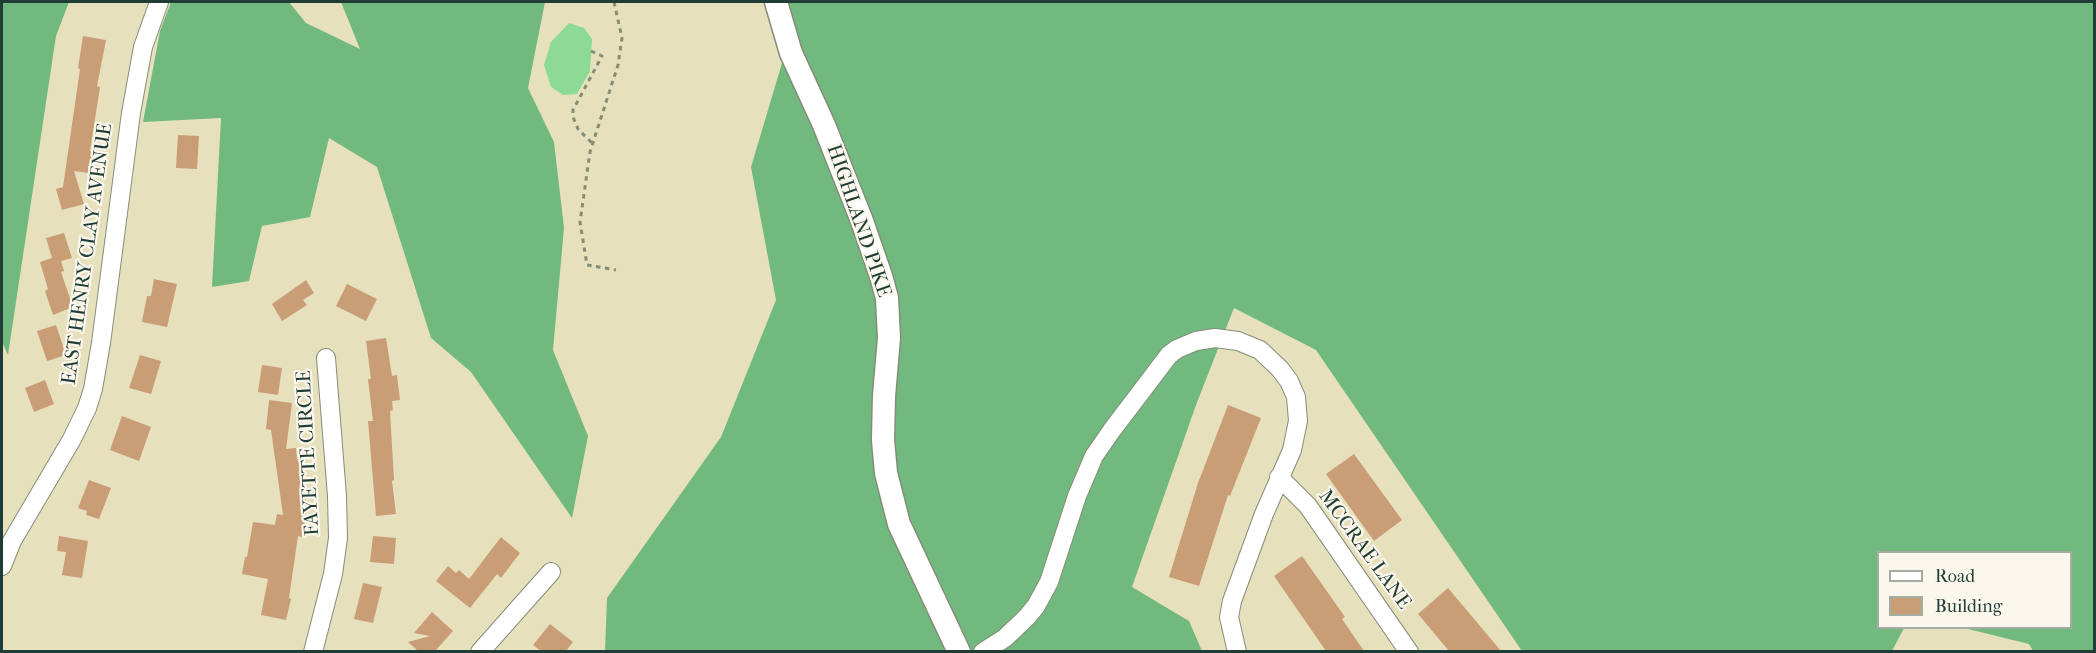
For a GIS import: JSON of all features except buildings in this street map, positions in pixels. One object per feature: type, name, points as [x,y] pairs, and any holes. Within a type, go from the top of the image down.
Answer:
[{"type":"street","name":"EAST HENRY CLAY AVENUE","points":[[2,566],[12,541],[72,439],[87,408],[93,389],[131,113],[143,47],[159,2]]},
{"type":"street","name":"HIGHLAND PIKE","points":[[776,2],[791,53],[824,125],[881,276],[886,298],[889,338],[883,429],[886,473],[899,525],[959,651]]},
{"type":"street","points":[[983,651],[1005,638],[1028,617],[1036,606],[1049,582],[1077,496],[1094,456],[1169,356],[1177,349],[1196,341],[1215,338],[1238,341],[1260,350],[1280,369],[1289,381],[1296,397],[1298,421],[1292,450],[1264,514],[1232,601],[1229,617],[1238,651]]},
{"type":"street","name":"FAYETTE CIRCLE","points":[[313,651],[333,574],[338,538],[326,358]]},
{"type":"street","name":"MCCRAE LANE","points":[[1279,477],[1308,507],[1409,651]]},
{"type":"street","points":[[480,651],[551,572]]},
{"type":"path","points":[[614,2],[622,38],[618,65],[593,144],[580,222],[588,266],[616,270]]},
{"type":"path","points":[[591,51],[602,56],[573,110],[573,117],[578,129],[593,144]]},
{"type":"green space","points":[[2,2],[69,2],[56,36],[8,355],[2,342]]},
{"type":"green space","points":[[171,2],[289,2],[306,23],[360,49],[341,2],[545,2],[528,88],[554,142],[564,228],[553,350],[588,436],[572,518],[471,372],[431,338],[377,167],[329,138],[310,217],[262,226],[249,281],[212,287],[221,118],[143,122],[160,31]]},
{"type":"green space","points":[[776,2],[2094,2],[2094,651],[2033,651],[2029,644],[1968,629],[2072,629],[2072,551],[1877,551],[1877,629],[1903,629],[1892,651],[1522,651],[1316,350],[1234,308],[1196,405],[1132,587],[1189,621],[1202,651],[605,652],[607,598],[721,437],[776,300],[751,167],[788,43]]},
{"type":"green space","points":[[569,23],[584,28],[592,39],[590,71],[577,94],[563,95],[551,87],[544,65],[551,42]]}]
